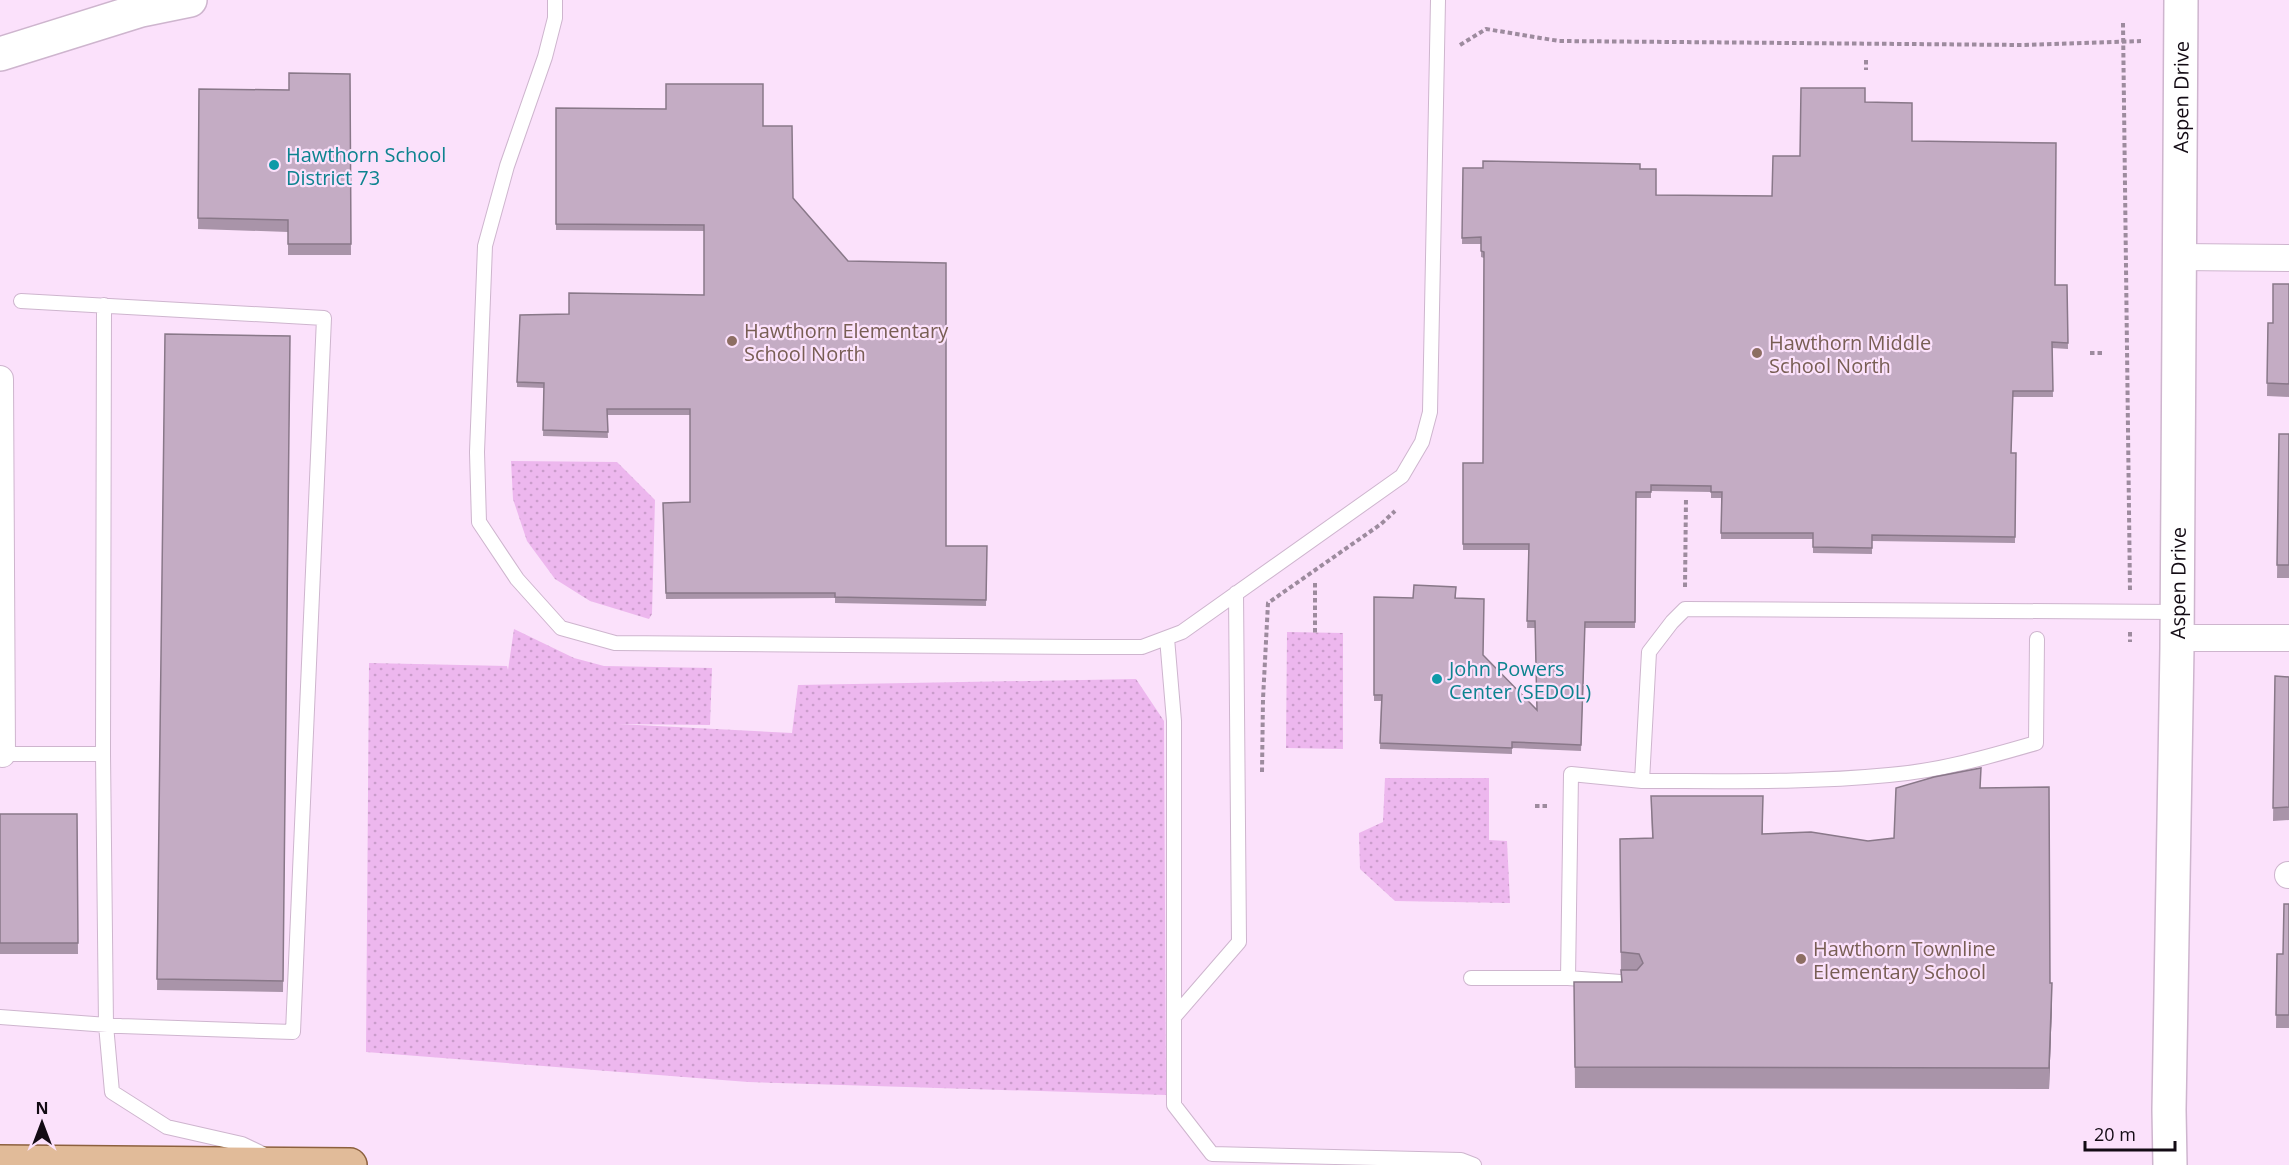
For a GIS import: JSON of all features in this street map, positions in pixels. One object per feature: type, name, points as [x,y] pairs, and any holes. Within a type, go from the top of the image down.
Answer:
[{"type":"main road","points":[[0,1162],[350,1165]]},
{"type":"street","points":[[0,54],[141,10],[190,0]]},
{"type":"street","name":"Aspen Drive","points":[[2170,1165],[2177,625],[2181,0]]},
{"type":"street","points":[[2179,257],[2289,258]]},
{"type":"street","points":[[0,380],[1,754]]},
{"type":"street","points":[[2177,625],[2289,638]]},
{"type":"lane","points":[[555,0],[555,18],[545,57],[507,166],[485,246],[477,452],[479,522],[517,579],[561,628],[615,643],[1142,647],[1182,632],[1402,476],[1422,442],[1430,412],[1438,0]]},
{"type":"lane","points":[[0,1017],[106,1025],[293,1032],[324,318],[21,301]]},
{"type":"lane","points":[[104,305],[103,754],[106,1025],[112,1092],[167,1127],[242,1144],[284,1164]]},
{"type":"lane","points":[[1174,1017],[1239,942],[1236,593]]},
{"type":"lane","points":[[1642,781],[1649,652],[1671,622],[1684,609],[2130,612],[2177,625]]},
{"type":"lane","points":[[1167,638],[1174,721],[1174,1105],[1212,1154],[1461,1160],[1474,1165]]},
{"type":"lane","points":[[1568,978],[1571,774],[1642,781],[1791,781],[1891,775],[1977,760],[2036,743],[2037,639]]},
{"type":"lane","points":[[1,754],[103,754]]},
{"type":"lane","points":[[1471,978],[1568,978],[1634,983]]},
{"type":"path","points":[[2123,22],[2130,642]]},
{"type":"path","points":[[1459,57],[1459,45],[1486,29],[1559,41],[2022,45],[2141,41]]},
{"type":"path","points":[[1866,60],[1866,70]]},
{"type":"path","points":[[2090,353],[2103,353]]},
{"type":"path","points":[[1684,609],[1686,498]]},
{"type":"path","points":[[1262,780],[1268,603],[1381,524],[1397,509]]},
{"type":"path","points":[[1315,583],[1315,633]]},
{"type":"shaded area","points":[[511,461],[617,462],[655,500],[652,614],[649,619],[590,601],[555,579],[527,541],[513,499]]},
{"type":"shaded area","points":[[514,629],[574,658],[604,666],[712,668],[710,725],[618,724],[792,733],[798,685],[1136,679],[1164,721],[1166,1095],[748,1082],[366,1052],[369,663],[507,666],[508,670]]},
{"type":"shaded area","points":[[1287,632],[1343,633],[1343,749],[1286,748]]},
{"type":"shaded area","points":[[1385,778],[1489,778],[1489,840],[1507,841],[1510,903],[1395,901],[1360,869],[1359,833],[1383,822]]},
{"type":"building","name":"Hawthorn School District 73","points":[[289,73],[350,74],[351,244],[288,244],[288,220],[198,218],[199,89],[289,90]]},
{"type":"building","points":[[666,84],[763,84],[763,126],[792,126],[793,198],[848,261],[946,263],[946,546],[987,546],[986,600],[835,597],[835,593],[666,593],[663,503],[690,502],[690,409],[607,409],[608,432],[543,430],[544,383],[517,382],[520,315],[569,314],[569,293],[704,295],[704,225],[556,224],[556,108],[666,109]]},
{"type":"building","name":"Hawthorn Middle School North","points":[[1801,88],[1865,88],[1865,102],[1912,103],[1912,141],[2056,143],[2055,285],[2067,285],[2068,343],[2052,342],[2053,391],[2013,391],[2011,453],[2016,453],[2015,537],[1872,535],[1872,548],[1813,547],[1813,533],[1721,533],[1722,492],[1711,492],[1711,486],[1651,485],[1651,492],[1636,492],[1635,622],[1585,622],[1581,745],[1512,742],[1512,748],[1380,743],[1382,695],[1374,695],[1374,597],[1413,598],[1414,585],[1456,587],[1455,598],[1484,599],[1483,655],[1537,710],[1535,621],[1527,621],[1529,544],[1463,544],[1463,463],[1483,463],[1484,252],[1481,251],[1481,237],[1462,238],[1463,168],[1483,168],[1483,161],[1640,164],[1640,169],[1656,169],[1656,195],[1772,196],[1773,156],[1800,156]]},
{"type":"building","points":[[2273,284],[2289,284],[2289,384],[2267,383],[2268,323],[2273,323]]},
{"type":"building","points":[[165,334],[290,336],[283,981],[157,979]]},
{"type":"building","points":[[2279,434],[2289,434],[2289,565],[2277,565]]},
{"type":"building","points":[[2275,676],[2289,677],[2289,807],[2273,808]]},
{"type":"building","points":[[1981,768],[1980,788],[2049,787],[2050,983],[2052,983],[2049,1068],[1575,1067],[1574,982],[1622,982],[1621,970],[1637,970],[1643,963],[1639,954],[1621,952],[1620,839],[1653,838],[1651,796],[1763,796],[1762,834],[1811,832],[1868,841],[1894,838],[1896,788],[1934,777]]},
{"type":"building","points":[[0,814],[77,814],[78,943],[0,943]]},
{"type":"building","points":[[2284,904],[2289,904],[2289,1015],[2276,1015],[2277,954],[2283,954]]},
{"type":"place","name":"Hawthorn School District 73","points":[[274,165]]},
{"type":"place","name":"Hawthorn Elementary School North","points":[[732,341]]},
{"type":"place","name":"Hawthorn Middle School North","points":[[1757,353]]},
{"type":"place","name":"John Powers Center (SEDOL)","points":[[1437,679]]},
{"type":"place","name":"Hawthorn Townline Elementary School","points":[[1801,959]]}]
